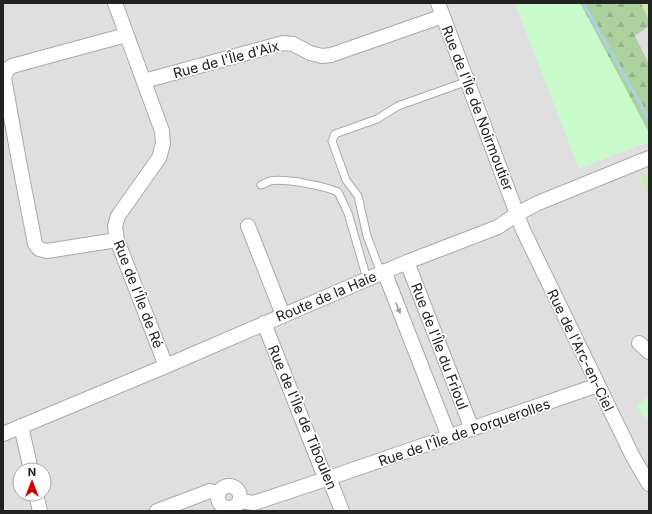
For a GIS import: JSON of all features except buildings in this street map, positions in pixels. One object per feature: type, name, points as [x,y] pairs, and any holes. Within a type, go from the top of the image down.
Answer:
[{"type":"street","name":"Rue de l'Île de Ré","points":[[115,3],[162,131],[163,144],[159,158],[118,216],[115,226],[117,240],[166,366]]},
{"type":"street","name":"Rue de l'Île d'Aix","points":[[144,81],[283,43],[293,44],[316,55],[331,55],[440,9]]},
{"type":"street","name":"Rue de l'Île de Noirmoutier","points":[[440,9],[517,214]]},
{"type":"street","points":[[117,240],[47,251],[39,249],[35,244],[18,161],[4,78],[7,70],[12,66],[126,35]]},
{"type":"street","name":"Route de la Haie","points":[[3,434],[166,366],[382,272],[498,227],[517,214],[538,203],[649,158]]},
{"type":"street","name":"Rue de l'Arc-en-Ciel","points":[[517,214],[633,457],[649,481]]},
{"type":"street","points":[[248,226],[283,315]]},
{"type":"street","name":"Rue de l'Île du Frioul","points":[[407,262],[472,429]]},
{"type":"street","points":[[382,272],[449,437]]},
{"type":"street","name":"Rue de l'Île de Tiboulen","points":[[264,323],[322,470],[329,478],[342,511]]},
{"type":"street","name":"Rue de l'Île de Porquerolles","points":[[158,511],[210,491],[218,493],[226,486],[233,486],[239,490],[241,497],[240,500],[254,503],[598,385]]},
{"type":"street","points":[[21,426],[29,462]]},
{"type":"lane","points":[[382,272],[367,236],[358,196],[346,180],[332,141],[335,134],[377,119],[398,106],[468,81]]},
{"type":"lane","points":[[262,185],[270,181],[283,181],[325,187],[338,192],[348,213],[367,279]]},
{"type":"shaded area","points":[[3,3],[515,3],[579,168],[649,142],[649,173],[640,176],[649,198],[649,511],[3,511]]},
{"type":"shaded area","points":[[649,26],[649,64],[635,36]]},
{"type":"green space","points":[[515,3],[580,3],[649,133],[649,142],[579,168]]},
{"type":"green space","points":[[580,3],[641,3],[649,21],[649,26],[635,36],[649,64],[649,133]]},
{"type":"green space","points":[[641,3],[649,3],[649,21]]},
{"type":"green space","points":[[649,173],[649,198],[640,176]]},
{"type":"green space","points":[[649,396],[649,422],[636,406]]},
{"type":"waterway","points":[[583,3],[649,119]]}]
